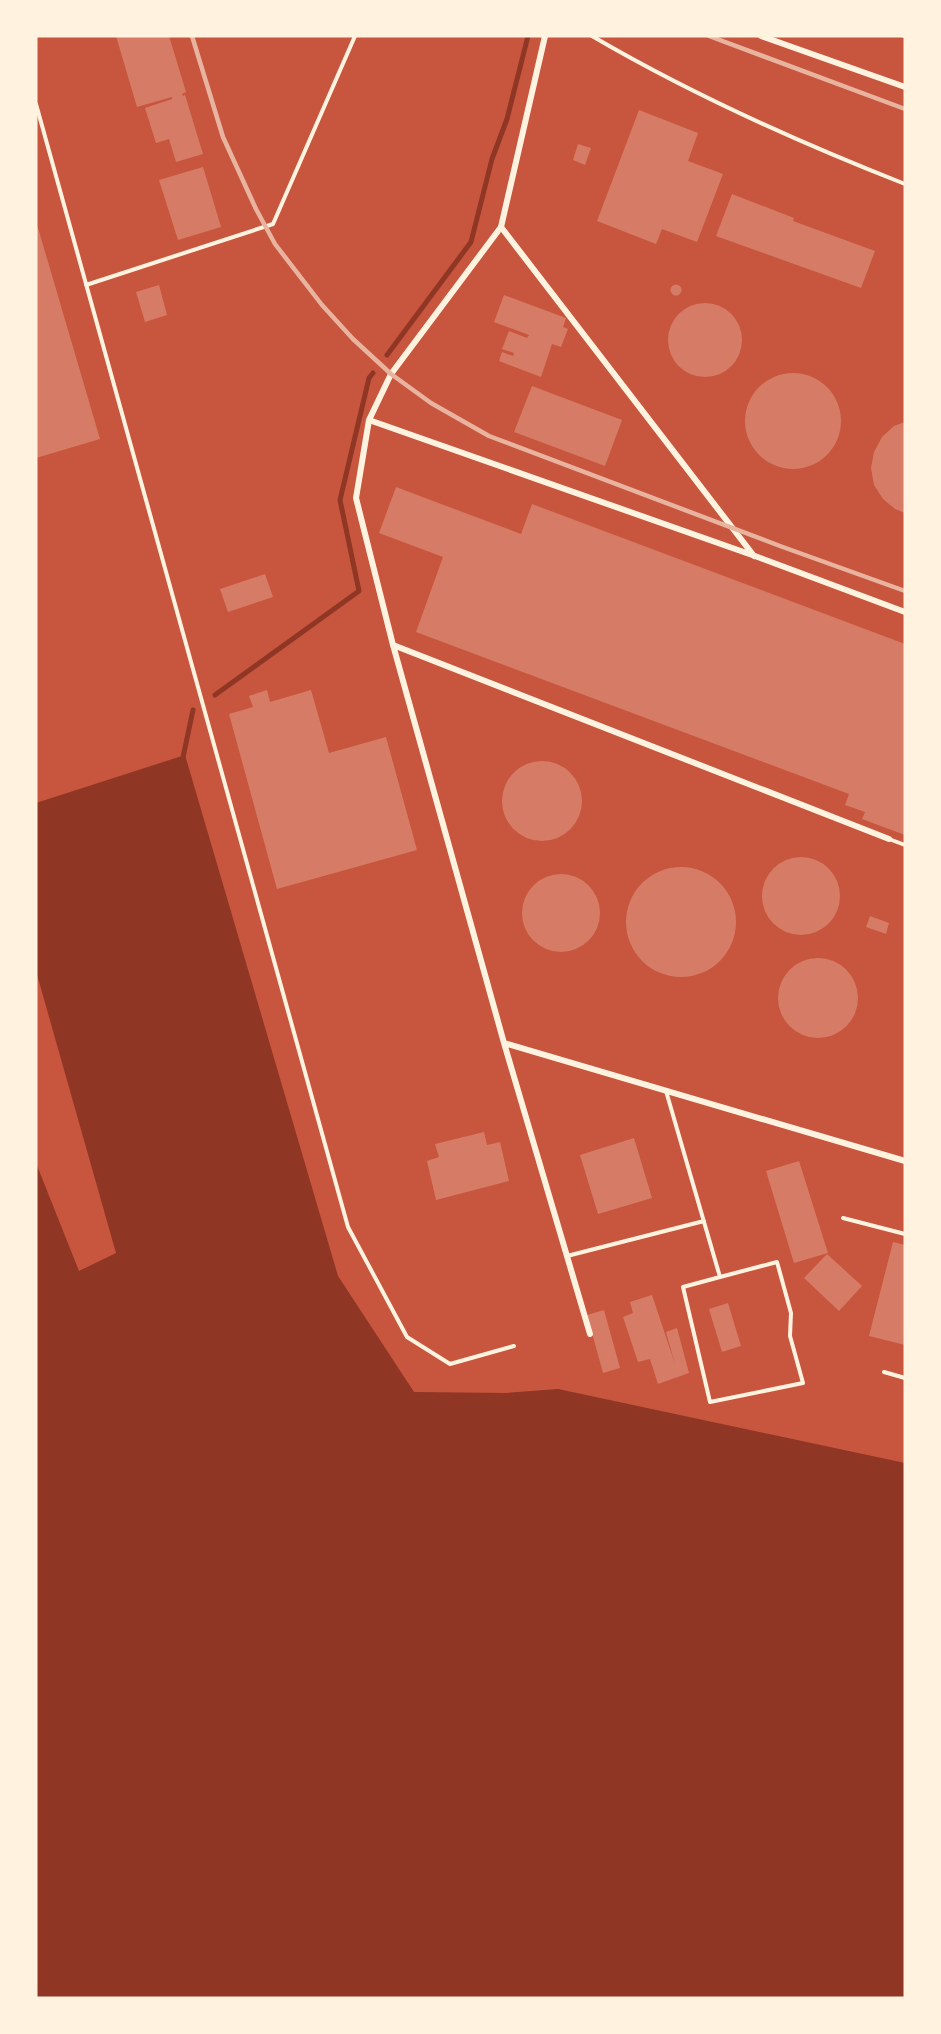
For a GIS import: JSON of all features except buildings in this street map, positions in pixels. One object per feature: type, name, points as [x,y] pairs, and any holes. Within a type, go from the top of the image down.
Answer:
[{"type":"street","points":[[545,36],[501,227],[391,374],[369,420],[356,498],[393,645],[504,1043],[590,1334]]},
{"type":"street","points":[[761,36],[905,87]]},
{"type":"street","points":[[501,227],[755,556]]},
{"type":"street","points":[[369,420],[755,556],[905,612]]},
{"type":"street","points":[[393,645],[889,840]]},
{"type":"street","points":[[504,1043],[905,1161]]},
{"type":"lane","points":[[86,285],[273,224],[355,36]]},
{"type":"lane","points":[[592,36],[695,90],[820,151],[905,184]]},
{"type":"lane","points":[[36,104],[348,1227],[407,1337],[450,1364],[514,1346]]},
{"type":"lane","points":[[889,840],[905,845]]},
{"type":"lane","points":[[666,1090],[720,1276]]},
{"type":"lane","points":[[843,1218],[905,1234]]},
{"type":"lane","points":[[567,1256],[704,1221]]},
{"type":"lane","points":[[777,1262],[791,1313],[790,1336],[803,1383],[710,1402],[683,1287],[720,1276],[777,1262]]},
{"type":"lane","points":[[884,1372],[905,1378]]},
{"type":"shaded area","points":[[185,755],[338,1276],[414,1392],[506,1393],[558,1389],[905,1463],[905,1998],[36,1998],[36,1163],[79,1271],[116,1253],[36,971],[36,803]]},
{"type":"waterway","points":[[387,355],[471,242],[492,159],[507,119],[528,36]]},
{"type":"waterway","points":[[215,695],[359,591],[340,500],[369,378],[373,373]]},
{"type":"waterway","points":[[182,762],[193,710]]},
{"type":"railway","points":[[192,36],[223,137],[275,244],[322,305],[353,339],[391,374],[431,403],[489,436],[905,591]]},
{"type":"railway","points":[[709,36],[905,109]]}]
